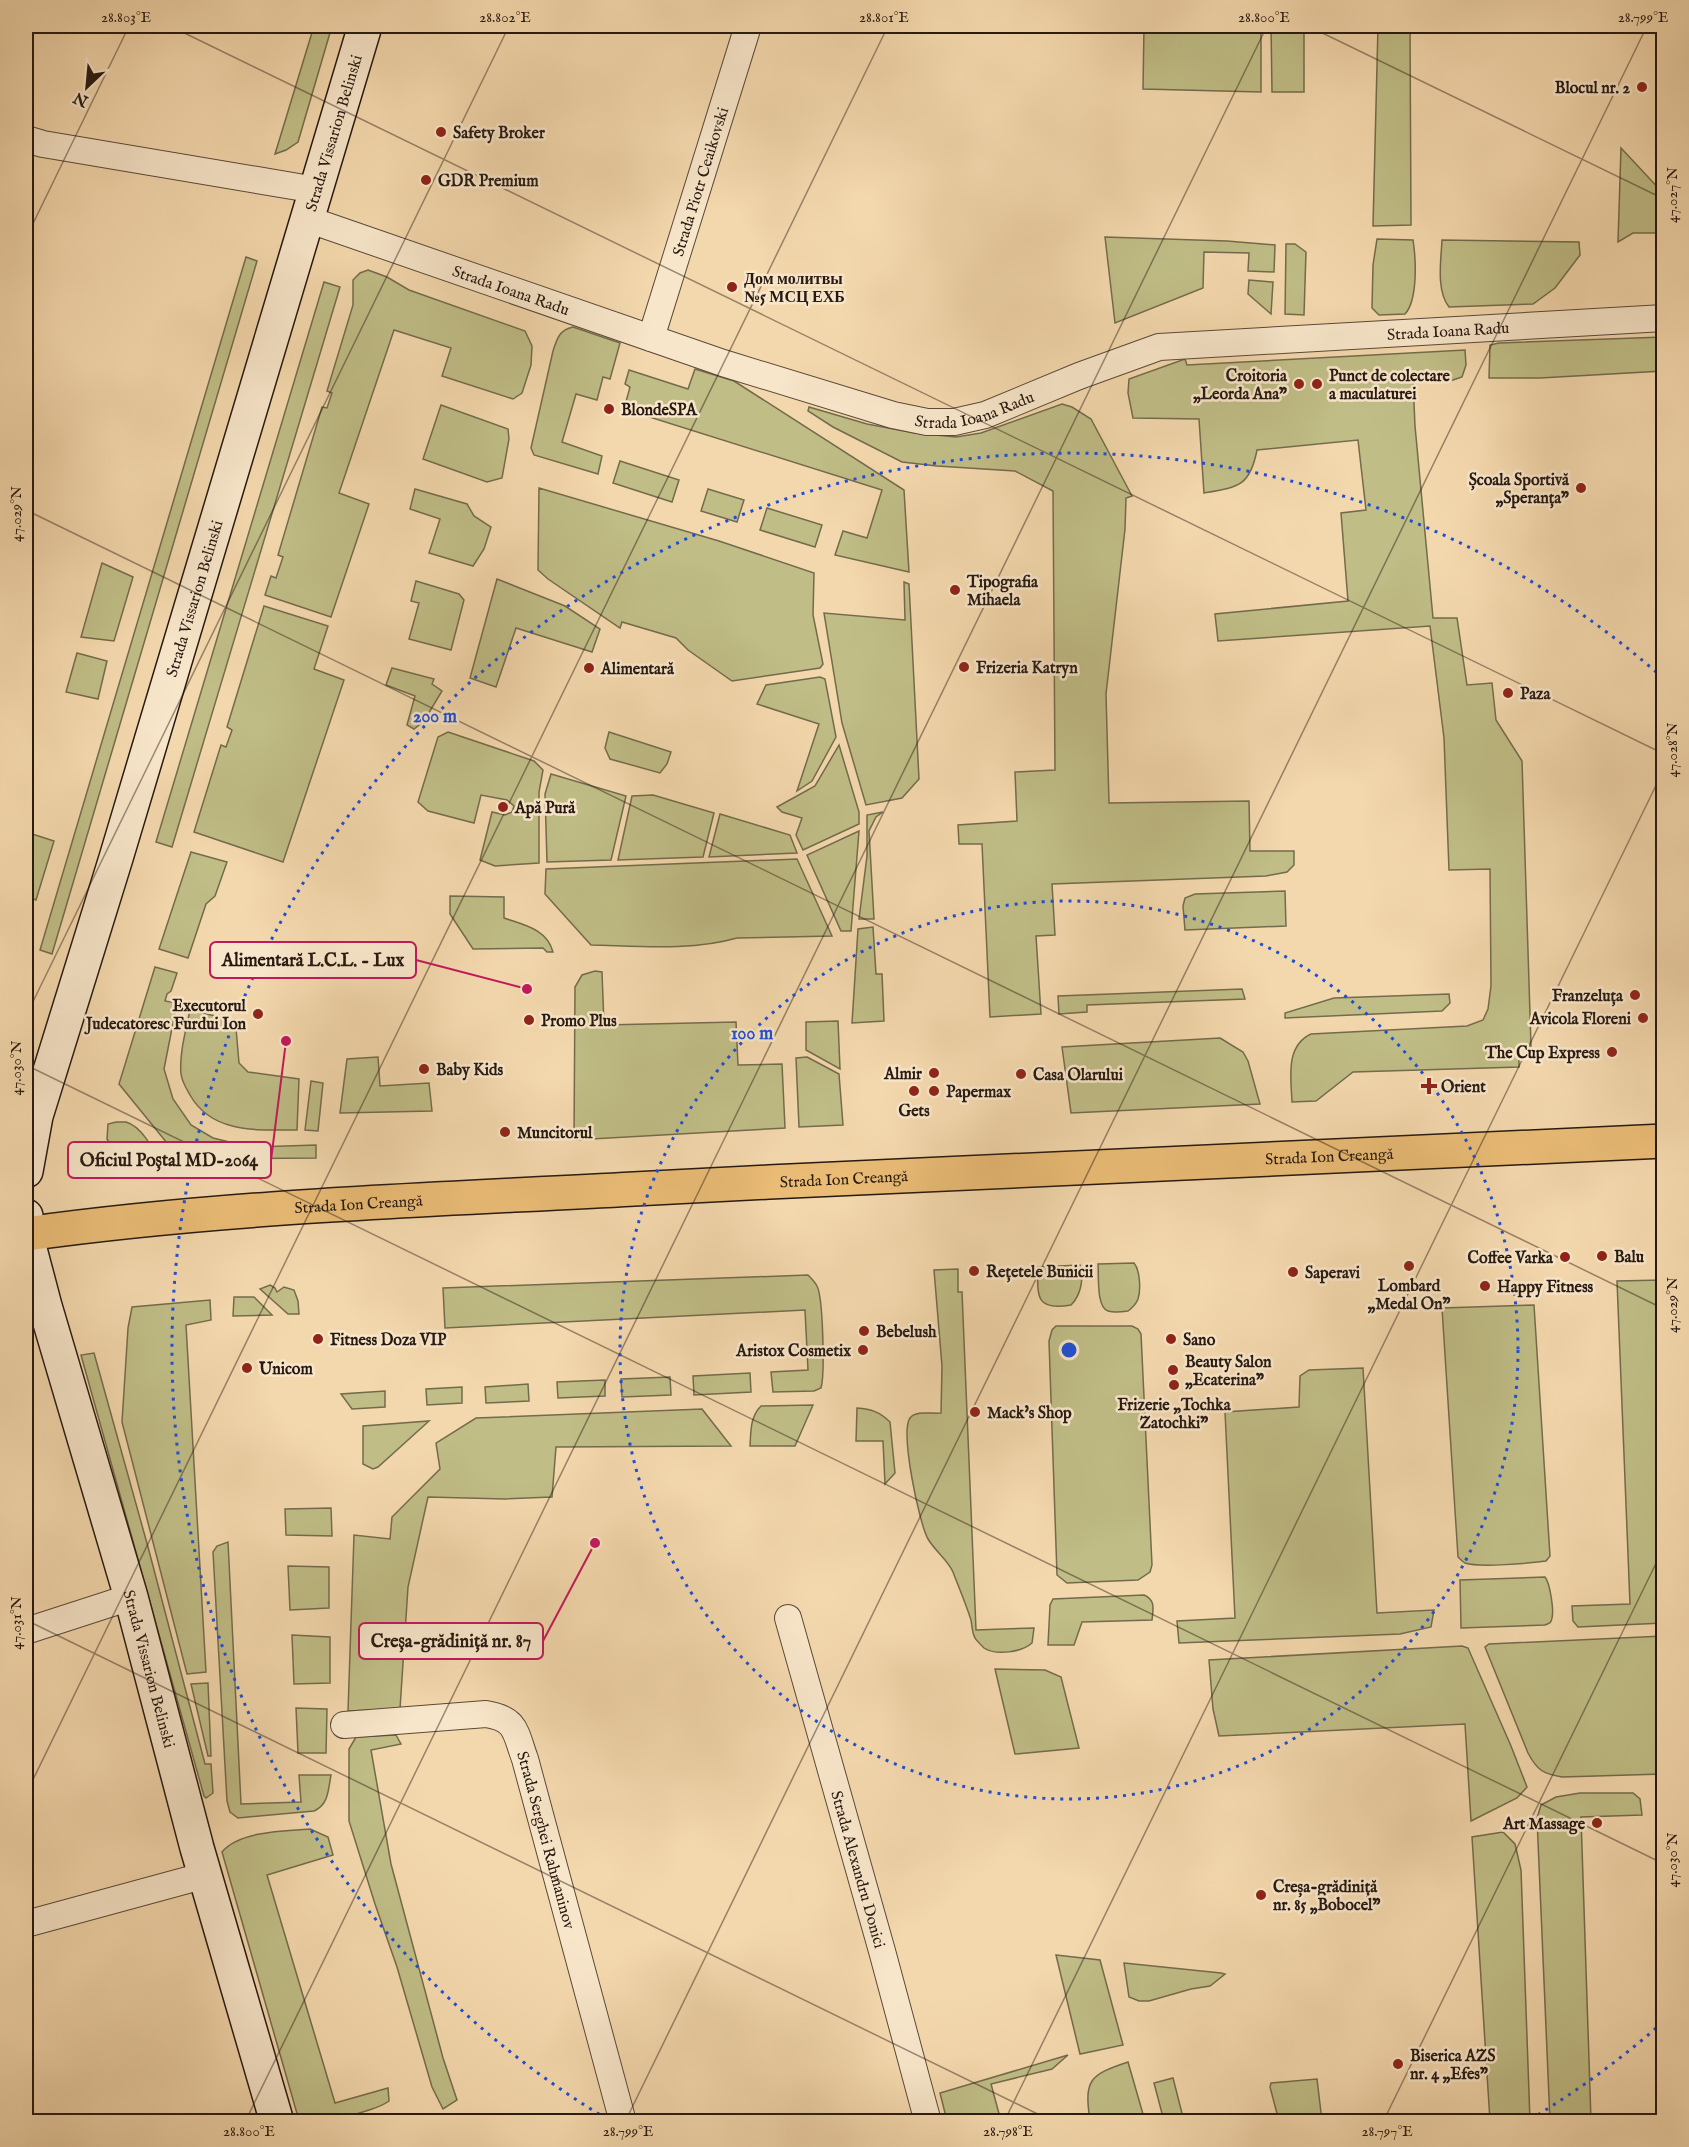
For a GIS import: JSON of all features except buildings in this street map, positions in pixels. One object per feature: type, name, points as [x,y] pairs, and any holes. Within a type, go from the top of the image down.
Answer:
[{"type":"main road","name":"Strada Vissarion Belinski","points":[[26,1171],[36,1116],[116,858],[365,26]]},
{"type":"main road","name":"Strada Ion Creangă","points":[[26,1234],[123,1221],[326,1206],[734,1184],[1664,1141]]},
{"type":"main road","name":"Strada Vissarion Belinski","points":[[26,1216],[26,1234],[62,1364],[277,2121]]},
{"type":"street","name":"Strada Piotr Ceaikovski","points":[[651,338],[748,26]]},
{"type":"street","name":"Strada Ioana Radu","points":[[26,139],[311,205],[651,338],[893,415],[927,422],[954,422],[985,416],[1079,376],[1159,347],[1664,318]]},
{"type":"street","points":[[26,1631],[130,1597]]},
{"type":"street","name":"Strada Alexandru Donici","points":[[788,1618],[928,2121]]},
{"type":"street","name":"Strada Serghei Rahmaninov","points":[[344,1725],[486,1714],[503,1717],[514,1728],[525,1759],[623,2121]]},
{"type":"street","points":[[26,1924],[206,1875]]},
{"type":"shaded area","points":[[314,26],[332,26],[298,142],[275,154]]},
{"type":"shaded area","points":[[1144,26],[1261,26],[1261,92],[1143,89]]},
{"type":"shaded area","points":[[1271,26],[1304,26],[1304,92],[1272,92]]},
{"type":"shaded area","points":[[1378,26],[1410,26],[1411,225],[1373,226]]},
{"type":"shaded area","points":[[1621,148],[1663,193],[1663,233],[1633,233],[1618,242]]},
{"type":"shaded area","points":[[1105,237],[1275,245],[1274,272],[1248,271],[1249,253],[1204,252],[1203,288],[1115,323]]},
{"type":"shaded area","points":[[1377,239],[1413,240],[1414,289],[1405,314],[1379,315],[1372,308],[1373,265]]},
{"type":"shaded area","points":[[1442,240],[1579,242],[1580,255],[1555,288],[1533,304],[1449,307],[1442,293],[1441,284]]},
{"type":"shaded area","points":[[1286,244],[1295,244],[1306,252],[1304,315],[1285,314]]},
{"type":"shaded area","points":[[246,257],[257,261],[52,954],[40,950]]},
{"type":"shaded area","points":[[368,270],[387,277],[409,290],[525,331],[532,346],[531,365],[522,393],[513,399],[442,376],[451,348],[394,330],[339,493],[369,504],[331,617],[265,595],[271,576],[276,578],[283,557],[278,555],[322,407],[327,408],[332,393],[327,391],[353,305],[353,280],[360,273]]},
{"type":"shaded area","points":[[1249,280],[1273,282],[1271,314],[1248,294]]},
{"type":"shaded area","points":[[324,282],[340,287],[172,847],[156,842]]},
{"type":"shaded area","points":[[573,327],[620,343],[610,379],[603,377],[597,400],[576,394],[562,442],[602,456],[598,474],[534,455],[531,448],[554,347],[562,333]]},
{"type":"shaded area","points":[[1663,337],[1663,371],[1540,378],[1489,378],[1490,345]]},
{"type":"shaded area","points":[[1465,350],[1466,365],[1462,377],[1453,380],[1413,381],[1433,618],[1457,618],[1467,685],[1492,683],[1496,720],[1522,761],[1531,1046],[1519,1046],[1519,1067],[1353,1072],[1316,1101],[1292,1102],[1291,1063],[1293,1054],[1303,1039],[1311,1034],[1467,1026],[1483,1020],[1488,1009],[1491,986],[1490,869],[1449,870],[1444,738],[1430,626],[1218,641],[1215,614],[1348,601],[1341,513],[1366,510],[1358,440],[1257,450],[1251,471],[1241,483],[1226,489],[1204,493],[1199,419],[1133,418],[1128,393],[1129,379],[1185,359],[1187,365]]},
{"type":"shaded area","points":[[695,369],[734,381],[904,490],[909,572],[835,555],[843,531],[867,538],[882,490],[624,409],[630,387],[625,384],[629,370],[688,389]]},
{"type":"shaded area","points":[[1062,404],[1072,407],[1091,419],[1132,496],[1126,498],[1125,529],[1106,694],[1109,803],[1249,801],[1250,851],[1294,851],[1294,865],[1287,872],[1266,876],[1052,884],[1055,935],[1036,936],[1041,1014],[990,1017],[982,844],[959,844],[958,825],[1017,821],[1015,772],[1055,770],[1053,491],[1015,471],[902,462],[833,427],[808,411],[809,407],[867,424],[915,433],[956,437],[981,433]]},
{"type":"shaded area","points":[[441,405],[508,429],[509,439],[502,478],[487,482],[423,459]]},
{"type":"shaded area","points":[[620,461],[679,480],[672,502],[613,483]]},
{"type":"shaded area","points":[[539,488],[719,541],[814,573],[813,615],[823,664],[820,668],[732,681],[688,650],[676,638],[622,622],[620,628],[538,570]]},
{"type":"shaded area","points":[[415,489],[467,504],[474,516],[491,527],[484,549],[473,566],[429,553],[440,519],[410,509]]},
{"type":"shaded area","points":[[708,489],[744,500],[737,522],[701,511]]},
{"type":"shaded area","points":[[767,508],[822,525],[815,547],[760,530]]},
{"type":"shaded area","points":[[102,563],[133,577],[114,641],[81,637]]},
{"type":"shaded area","points":[[497,579],[565,606],[600,629],[592,652],[516,628],[496,687],[470,678]]},
{"type":"shaded area","points":[[416,581],[459,594],[464,600],[451,650],[409,639],[419,603],[411,601]]},
{"type":"shaded area","points":[[904,582],[909,584],[919,779],[902,798],[866,805],[842,723],[824,613],[905,620]]},
{"type":"shaded area","points":[[264,606],[328,626],[314,669],[344,680],[283,862],[194,832],[221,745],[226,747],[232,730],[227,727]]},
{"type":"shaded area","points":[[77,653],[107,661],[98,699],[66,692]]},
{"type":"shaded area","points":[[392,668],[434,679],[432,684],[442,691],[424,721],[414,729],[407,725],[415,696],[386,685]]},
{"type":"shaded area","points":[[820,677],[825,679],[836,737],[812,781],[797,791],[819,724],[757,704],[766,685]]},
{"type":"shaded area","points":[[448,732],[534,761],[543,770],[539,792],[539,863],[495,866],[480,860],[492,812],[505,815],[512,812],[514,806],[507,800],[481,795],[474,823],[428,811],[418,802],[438,737]]},
{"type":"shaded area","points":[[609,732],[671,752],[667,764],[660,773],[610,759],[605,748]]},
{"type":"shaded area","points":[[839,745],[859,812],[859,824],[803,850],[796,835],[802,818],[782,812],[777,807],[815,786]]},
{"type":"shaded area","points":[[551,774],[626,796],[611,860],[547,862],[545,794]]},
{"type":"shaded area","points":[[653,795],[714,813],[703,857],[618,860],[632,796]]},
{"type":"shaded area","points":[[883,812],[876,817],[869,831],[874,919],[859,919],[867,856],[867,815]]},
{"type":"shaded area","points":[[720,814],[790,835],[797,853],[709,857]]},
{"type":"shaded area","points":[[859,831],[851,931],[841,931],[807,855]]},
{"type":"shaded area","points":[[26,832],[54,841],[36,900],[26,896]]},
{"type":"shaded area","points":[[191,852],[227,862],[215,896],[206,904],[188,958],[159,949]]},
{"type":"shaded area","points":[[797,859],[832,936],[737,938],[683,946],[591,945],[545,894],[546,869]]},
{"type":"shaded area","points":[[1285,891],[1286,926],[1185,930],[1183,906],[1185,898],[1195,894]]},
{"type":"shaded area","points":[[450,896],[504,897],[504,918],[540,933],[546,938],[553,952],[547,952],[543,948],[473,949],[450,914]]},
{"type":"shaded area","points":[[873,927],[876,974],[882,974],[884,1021],[852,1023],[858,929]]},
{"type":"shaded area","points":[[155,967],[177,973],[165,1001],[177,1003],[164,1069],[173,1099],[191,1125],[213,1138],[250,1147],[316,1145],[316,1158],[180,1159],[119,1084]]},
{"type":"shaded area","points":[[595,971],[602,972],[604,1025],[736,1022],[738,1065],[782,1064],[785,1128],[574,1140],[575,987],[582,975]]},
{"type":"shaded area","points":[[1242,989],[1245,999],[1087,1005],[1087,1012],[1059,1014],[1058,996]]},
{"type":"shaded area","points":[[1449,994],[1450,1003],[1442,1011],[1285,1018],[1285,1013],[1334,998]]},
{"type":"shaded area","points":[[190,1010],[228,1019],[236,1028],[239,1063],[248,1072],[299,1079],[297,1130],[237,1127],[211,1117],[199,1108],[182,1080],[181,1074],[182,1050]]},
{"type":"shaded area","points":[[838,1021],[840,1069],[806,1050],[806,1022]]},
{"type":"shaded area","points":[[1220,1038],[1243,1052],[1248,1061],[1260,1104],[1071,1113],[1062,1047]]},
{"type":"shaded area","points":[[378,1057],[380,1086],[429,1083],[432,1111],[340,1113],[347,1059]]},
{"type":"shaded area","points":[[807,1057],[839,1074],[843,1125],[799,1127],[796,1058]]},
{"type":"shaded area","points":[[311,1081],[323,1083],[318,1131],[305,1130]]},
{"type":"shaded area","points":[[126,1122],[136,1128],[146,1138],[156,1161],[126,1164],[121,1162],[107,1139],[108,1124]]},
{"type":"shaded area","points":[[1134,1263],[1138,1270],[1139,1280],[1137,1301],[1128,1311],[1108,1311],[1104,1308],[1100,1297],[1098,1264]]},
{"type":"shaded area","points":[[1080,1265],[1081,1286],[1071,1305],[1051,1306],[1041,1300],[1038,1267]]},
{"type":"shaded area","points":[[958,1269],[958,1292],[962,1292],[976,1630],[1034,1628],[1032,1643],[1022,1649],[1009,1652],[995,1652],[984,1648],[975,1638],[969,1614],[953,1572],[928,1539],[924,1530],[909,1458],[907,1441],[910,1418],[920,1413],[941,1413],[942,1366],[934,1270]]},
{"type":"shaded area","points":[[808,1275],[817,1286],[822,1319],[822,1380],[821,1388],[814,1391],[773,1392],[771,1372],[808,1370],[805,1310],[445,1328],[443,1288]]},
{"type":"shaded area","points":[[1663,1280],[1663,1623],[1578,1627],[1573,1621],[1572,1606],[1630,1604],[1617,1281]]},
{"type":"shaded area","points":[[270,1285],[277,1292],[284,1287],[294,1290],[299,1314],[288,1314],[260,1289]]},
{"type":"shaded area","points":[[234,1297],[254,1297],[272,1315],[233,1316]]},
{"type":"shaded area","points":[[210,1300],[211,1320],[186,1325],[206,1672],[187,1674],[122,1422],[128,1328],[132,1307]]},
{"type":"shaded area","points":[[1534,1305],[1550,1556],[1546,1561],[1517,1564],[1465,1563],[1458,1557],[1442,1308]]},
{"type":"shaded area","points":[[1056,1326],[1132,1326],[1141,1334],[1152,1565],[1150,1572],[1138,1580],[1067,1583],[1057,1575],[1049,1341],[1052,1330]]},
{"type":"shaded area","points":[[94,1353],[205,1764],[211,1764],[213,1793],[206,1798],[81,1355]]},
{"type":"shaded area","points":[[1363,1368],[1377,1613],[1434,1610],[1431,1627],[1400,1634],[1179,1643],[1177,1621],[1235,1618],[1225,1412],[1299,1407],[1300,1376],[1309,1370]]},
{"type":"shaded area","points":[[750,1373],[751,1392],[694,1395],[693,1376]]},
{"type":"shaded area","points":[[670,1377],[671,1395],[622,1397],[621,1379]]},
{"type":"shaded area","points":[[605,1380],[605,1396],[558,1398],[557,1382]]},
{"type":"shaded area","points":[[528,1384],[529,1401],[486,1403],[485,1387]]},
{"type":"shaded area","points":[[462,1387],[462,1403],[427,1405],[426,1389]]},
{"type":"shaded area","points":[[385,1391],[385,1407],[352,1409],[341,1394]]},
{"type":"shaded area","points":[[813,1405],[795,1446],[750,1446],[753,1420],[761,1406]]},
{"type":"shaded area","points":[[857,1408],[875,1412],[890,1422],[895,1473],[885,1484],[883,1441],[856,1441]]},
{"type":"shaded area","points":[[702,1409],[731,1446],[556,1447],[552,1497],[505,1499],[428,1497],[408,1587],[400,1709],[348,1711],[354,1535],[390,1539],[392,1517],[440,1469],[436,1443],[476,1418]]},
{"type":"shaded area","points":[[429,1421],[378,1467],[373,1469],[363,1464],[363,1426]]},
{"type":"shaded area","points":[[331,1508],[332,1536],[286,1535],[285,1509]]},
{"type":"shaded area","points":[[228,1542],[241,1804],[301,1802],[299,1775],[331,1775],[323,1805],[314,1811],[238,1818],[230,1812],[227,1801],[213,1552],[217,1546]]},
{"type":"shaded area","points":[[288,1566],[329,1567],[329,1608],[290,1610]]},
{"type":"shaded area","points":[[1545,1577],[1552,1603],[1550,1623],[1461,1628],[1460,1580]]},
{"type":"shaded area","points":[[1144,1595],[1152,1602],[1152,1620],[1082,1622],[1074,1645],[1048,1645],[1050,1605],[1053,1599]]},
{"type":"shaded area","points":[[292,1635],[330,1637],[330,1683],[294,1684]]},
{"type":"shaded area","points":[[1663,1636],[1663,1774],[1562,1777],[1545,1773],[1534,1764],[1485,1647],[1489,1644]]},
{"type":"shaded area","points":[[1462,1646],[1468,1648],[1527,1787],[1517,1798],[1471,1821],[1465,1724],[1219,1736],[1213,1709],[1209,1660]]},
{"type":"shaded area","points":[[995,1669],[1045,1670],[1061,1677],[1079,1748],[1015,1754]]},
{"type":"shaded area","points":[[208,1683],[211,1756],[208,1756],[191,1684]]},
{"type":"shaded area","points":[[296,1708],[327,1709],[326,1753],[298,1753]]},
{"type":"shaded area","points":[[396,1735],[401,1744],[371,1750],[391,1864],[443,2058],[457,2100],[443,2109],[432,2087],[397,1967],[349,1821],[349,1749],[356,1737]]},
{"type":"shaded area","points":[[1580,1793],[1633,1793],[1640,1799],[1642,1815],[1581,1817],[1591,2121],[1550,2121],[1537,1818],[1541,1805],[1556,1797]]},
{"type":"shaded area","points":[[310,1829],[328,1837],[333,1855],[267,1875],[335,2103],[388,2088],[389,2101],[358,2114],[317,2120],[298,2117],[222,1852],[230,1845],[250,1836]]},
{"type":"shaded area","points":[[1503,1832],[1515,1844],[1521,1870],[1530,2121],[1490,2121],[1472,1837]]},
{"type":"shaded area","points":[[1056,1955],[1100,1960],[1123,2045],[1080,2054]]},
{"type":"shaded area","points":[[1124,1963],[1225,1974],[1210,1986],[1149,2001],[1139,2001],[1129,1997]]},
{"type":"shaded area","points":[[1068,2055],[1052,2069],[991,2084],[1001,2121],[947,2121],[940,2093]]},
{"type":"shaded area","points":[[1128,2062],[1145,2121],[1090,2121],[1088,2096],[1092,2081],[1105,2071]]},
{"type":"shaded area","points":[[1173,2078],[1184,2121],[1164,2121],[1154,2083]]},
{"type":"shaded area","points":[[1317,2079],[1322,2121],[1279,2121],[1270,2087],[1271,2083]]},
{"type":"place","name":"Blocul nr. 2","points":[[1642,87]]},
{"type":"place","name":"Safety Broker","points":[[441,132]]},
{"type":"place","name":"GDR Premium","points":[[426,180]]},
{"type":"place","name":"Дом молитвы №5 МСЦ ЕХБ","points":[[732,287]]},
{"type":"place","name":"Croitoria „Leorda Ana”","points":[[1299,384]]},
{"type":"place","name":"Punct de colectare a maculaturei","points":[[1317,384]]},
{"type":"place","name":"BlondeSPA","points":[[609,409]]},
{"type":"place","name":"Școala Sportivă „Speranța”","points":[[1581,488]]},
{"type":"place","name":"Tipografia Mihaela","points":[[955,590]]},
{"type":"place","name":"Frizeria Katryn","points":[[964,667]]},
{"type":"place","name":"Alimentară","points":[[589,668]]},
{"type":"place","name":"Paza","points":[[1508,693]]},
{"type":"place","name":"Apă Pură","points":[[503,807]]},
{"type":"place","name":"Alimentară L.C.L. - Lux","points":[[527,989]]},
{"type":"place","name":"Franzeluța","points":[[1635,995]]},
{"type":"place","name":"Executorul Judecatoresc Furdui Ion","points":[[258,1014]]},
{"type":"place","name":"Avicola Floreni","points":[[1643,1018]]},
{"type":"place","name":"Promo Plus","points":[[529,1020]]},
{"type":"place","name":"Oficiul Poștal MD-2064","points":[[286,1041]]},
{"type":"place","name":"The Cup Express","points":[[1612,1052]]},
{"type":"place","name":"Baby Kids","points":[[424,1069]]},
{"type":"place","name":"Almir","points":[[934,1073]]},
{"type":"place","name":"Casa Olarului","points":[[1021,1074]]},
{"type":"place","name":"Orient","points":[[1429,1086]]},
{"type":"place","name":"Gets","points":[[914,1091]]},
{"type":"place","name":"Papermax","points":[[934,1091]]},
{"type":"place","name":"Muncitorul","points":[[505,1132]]},
{"type":"place","name":"Balu","points":[[1602,1256]]},
{"type":"place","name":"Coffee Varka","points":[[1565,1257]]},
{"type":"place","name":"Lombard „Medal On”","points":[[1409,1266]]},
{"type":"place","name":"Rețetele Bunicii","points":[[974,1271]]},
{"type":"place","name":"Saperavi","points":[[1293,1272]]},
{"type":"place","name":"Happy Fitness","points":[[1485,1286]]},
{"type":"place","name":"Bebelush","points":[[864,1331]]},
{"type":"place","name":"Fitness Doza VIP","points":[[318,1339]]},
{"type":"place","name":"Sano","points":[[1171,1339]]},
{"type":"place","name":"Aristox Cosmetix","points":[[863,1350]]},
{"type":"place","name":"Unicom","points":[[247,1368]]},
{"type":"place","name":"Beauty Salon „Ecaterina”","points":[[1173,1370]]},
{"type":"place","name":"Frizerie „Tochka Zatochki”","points":[[1174,1385]]},
{"type":"place","name":"Mack's Shop","points":[[975,1412]]},
{"type":"place","name":"Creșa-grădiniță nr. 87","points":[[595,1543]]},
{"type":"place","name":"Art Massage","points":[[1597,1823]]},
{"type":"place","name":"Creșa-grădiniță nr. 85 „Bobocel”","points":[[1261,1895]]},
{"type":"place","name":"Biserica AZS nr. 4 „Efes”","points":[[1398,2064]]}]
